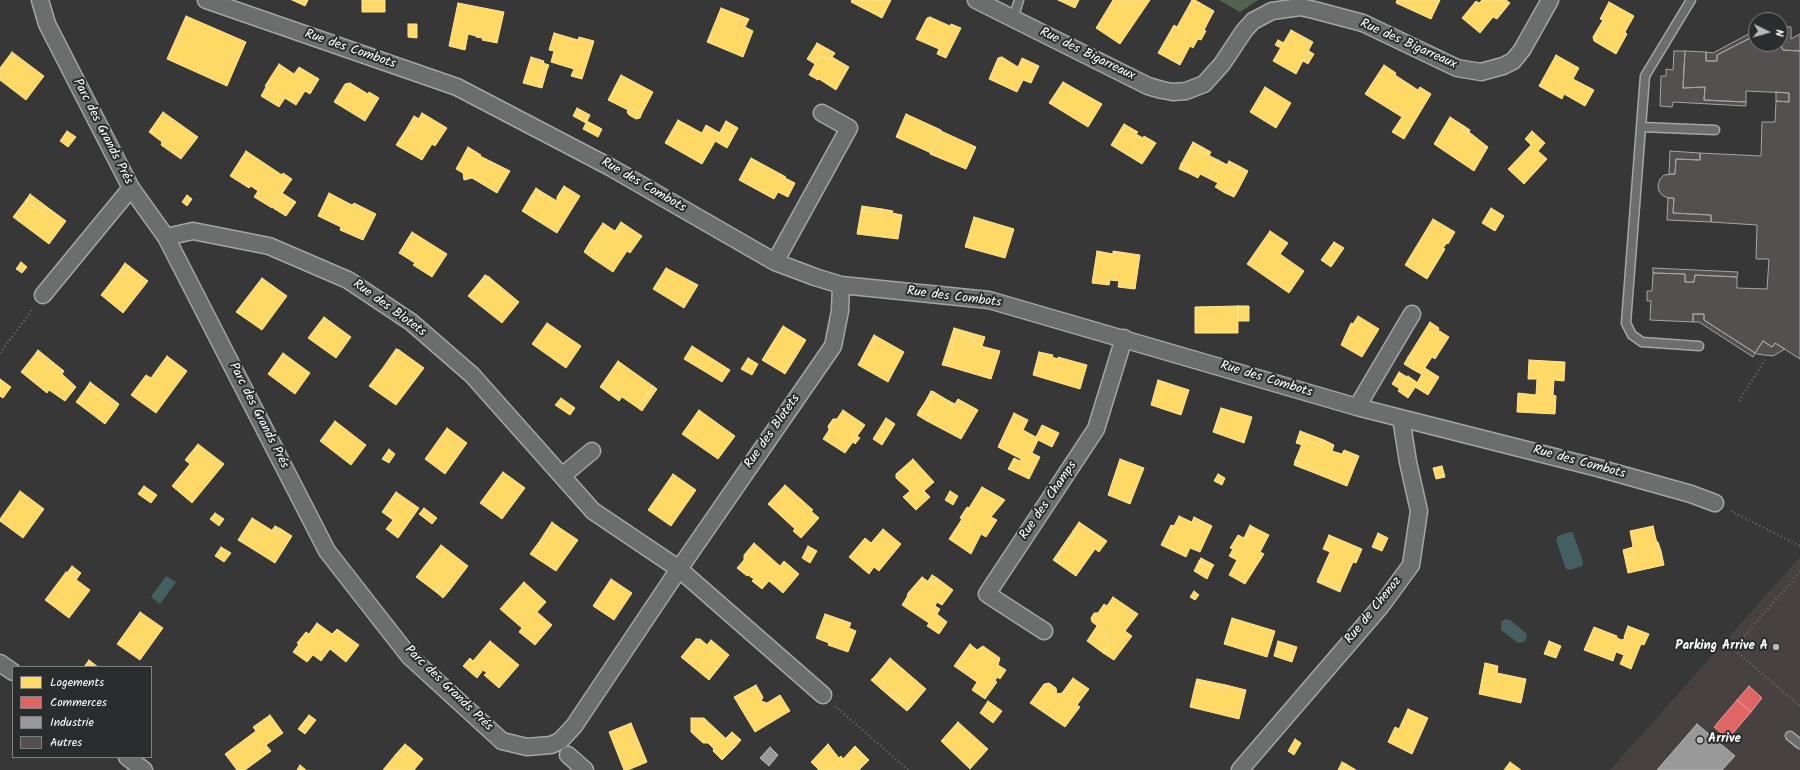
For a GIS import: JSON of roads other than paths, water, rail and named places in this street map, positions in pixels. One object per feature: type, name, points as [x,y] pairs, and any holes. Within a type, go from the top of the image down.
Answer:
[{"type":"street","name":"Parc des Grands Prés","points":[[40,0],[47,24],[131,188],[166,238],[327,551],[409,656],[502,741],[527,747],[551,745],[560,741]]},
{"type":"street","name":"Rue des Combots","points":[[206,0],[457,87],[610,167],[775,262],[841,285],[989,300],[1124,338],[1357,407],[1598,468],[1691,494],[1715,503]]},
{"type":"street","name":"Rue des Bigarreaux","points":[[976,0],[1148,86],[1173,92],[1186,91],[1204,84],[1222,64],[1244,31],[1253,21],[1272,11],[1300,7],[1363,23],[1458,68],[1481,72],[1503,66],[1513,61],[1522,50],[1550,0]]},
{"type":"street","points":[[775,262],[848,128],[822,113]]},
{"type":"street","points":[[44,295],[131,188]]},
{"type":"street","name":"Rue des Blotets","points":[[166,238],[193,231],[269,246],[348,280],[411,322],[472,375],[593,511],[679,569],[823,695]]},
{"type":"street","name":"Rue des Blotets","points":[[560,741],[574,726],[679,569],[833,346],[840,311],[841,285]]},
{"type":"street","points":[[1357,407],[1412,314]]},
{"type":"street","name":"Rue des Champs","points":[[1044,631],[987,594],[1096,429],[1124,338]]},
{"type":"street","name":"Rue de Chenoz","points":[[1240,770],[1381,606],[1411,565],[1419,511],[1408,462],[1401,418]]},
{"type":"street","points":[[562,476],[592,451]]},
{"type":"street","points":[[0,663],[12,671]]},
{"type":"street","points":[[568,755],[585,770]]},
{"type":"street","points":[[128,758],[144,770]]},
{"type":"lane","points":[[1013,19],[1019,0]]},
{"type":"lane","points":[[1691,0],[1645,76],[1626,323],[1632,336],[1642,342],[1699,346]]},
{"type":"lane","points":[[1641,127],[1715,130]]},
{"type":"lane","points":[[1790,736],[1800,744]]},
{"type":"water","points":[[1570,532],[1573,533],[1583,562],[1582,566],[1570,570],[1566,569],[1556,540],[1558,536]]},
{"type":"water","points":[[166,576],[176,582],[160,604],[151,597]]},
{"type":"water","points":[[1505,619],[1510,620],[1526,633],[1527,638],[1524,642],[1518,643],[1501,630],[1501,622]]},
{"type":"place","name":"Parking Arrive A","points":[[1776,647]]},
{"type":"place","name":"Arrive","points":[[1700,740]]}]
